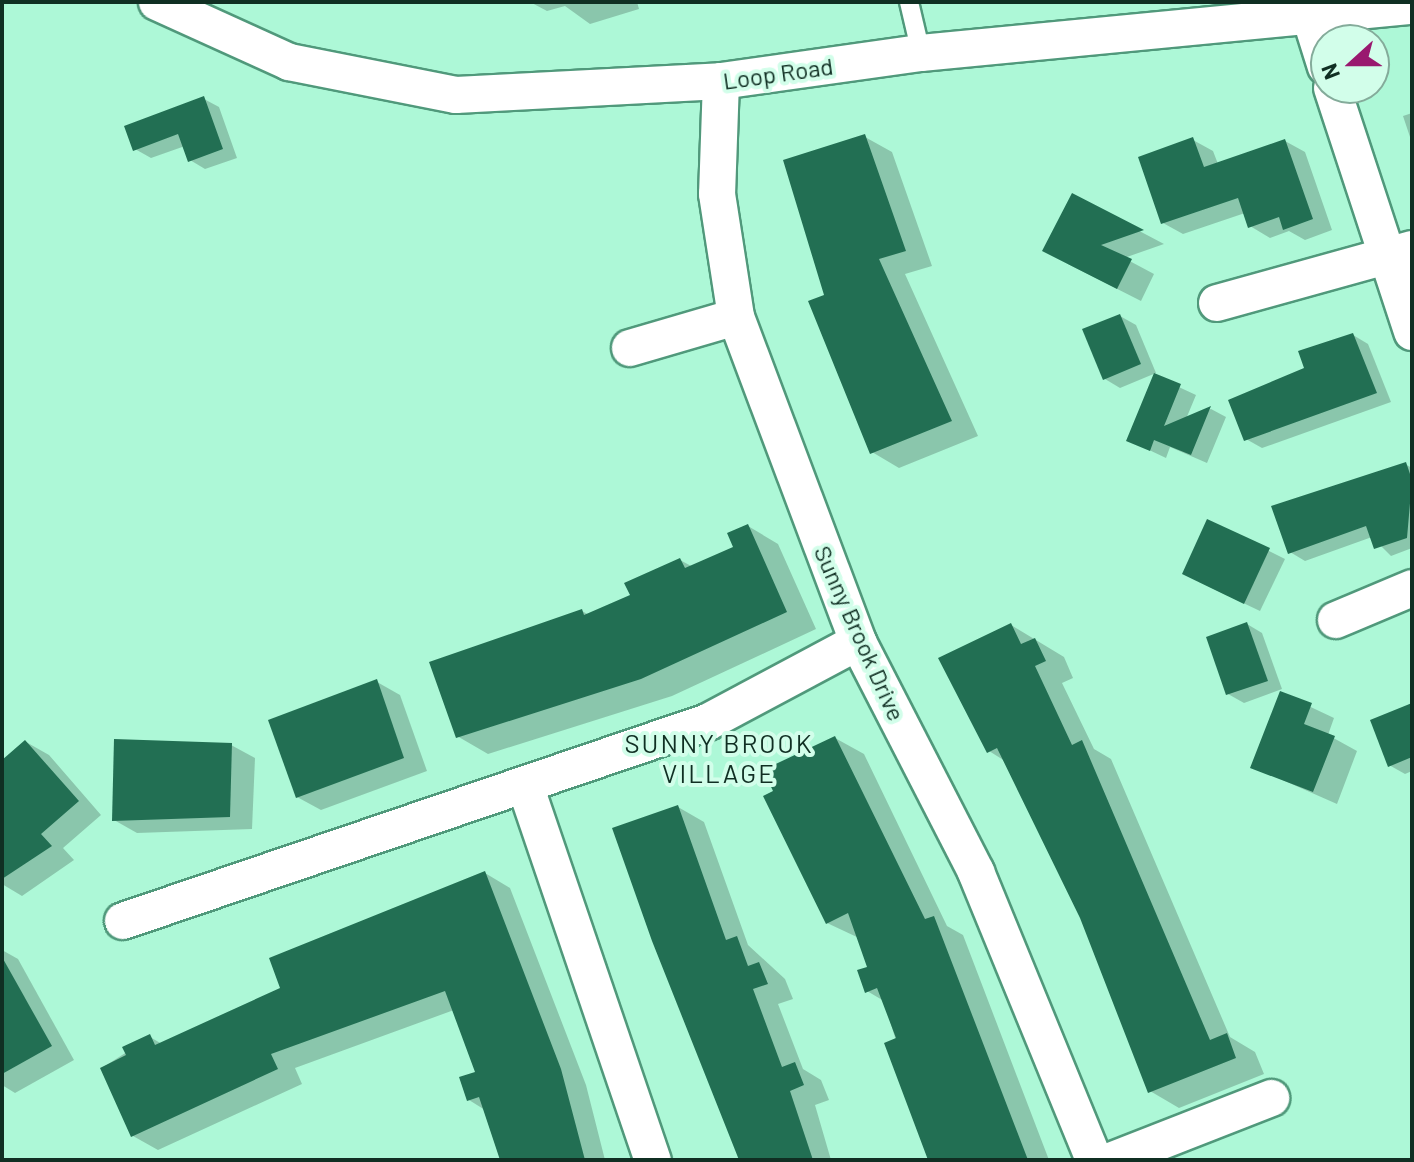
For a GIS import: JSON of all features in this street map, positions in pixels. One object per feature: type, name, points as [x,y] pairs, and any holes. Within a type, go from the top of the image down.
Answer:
[{"type":"street","name":"Loop Road","points":[[157,2],[289,62],[456,95],[721,81],[921,53],[1412,6]]},
{"type":"street","points":[[1310,16],[1313,24]]},
{"type":"street","name":"Sunny Brook Drive","points":[[721,81],[717,194],[736,317],[858,642],[976,872],[1094,1160]]},
{"type":"street","points":[[1339,104],[1399,252],[1412,332]]},
{"type":"street","points":[[1217,303],[1399,252]]},
{"type":"street","points":[[630,348],[736,317]]},
{"type":"street","points":[[1336,620],[1412,588]]},
{"type":"street","points":[[123,921],[526,788],[708,722],[858,642]]},
{"type":"street","points":[[526,788],[653,1160]]},
{"type":"street","points":[[1113,1160],[1271,1098]]},
{"type":"lane","points":[[909,2],[921,53]]},
{"type":"building","points":[[204,96],[223,149],[188,162],[178,134],[133,151],[124,126]]},
{"type":"building","points":[[865,134],[906,251],[879,259],[952,421],[870,454],[808,301],[824,295],[783,160]]},
{"type":"building","points":[[1193,137],[1204,167],[1285,139],[1313,219],[1283,230],[1279,217],[1248,228],[1238,198],[1161,224],[1138,157]]},
{"type":"building","points":[[1072,193],[1144,230],[1101,245],[1132,259],[1117,289],[1042,251]]},
{"type":"building","points":[[1120,314],[1141,364],[1103,380],[1082,329]]},
{"type":"building","points":[[1353,333],[1377,393],[1244,441],[1228,400],[1304,368],[1298,351]]},
{"type":"building","points":[[1154,373],[1181,384],[1164,426],[1211,406],[1191,455],[1154,440],[1150,451],[1126,441]]},
{"type":"building","points":[[1406,462],[1412,480],[1407,538],[1374,549],[1366,526],[1288,554],[1271,506]]},
{"type":"building","points":[[1207,519],[1270,548],[1244,604],[1182,574]]},
{"type":"building","points":[[748,524],[787,612],[641,679],[456,738],[429,662],[582,609],[584,615],[630,595],[624,583],[680,558],[685,568],[733,547],[727,533]]},
{"type":"building","points":[[1247,622],[1268,681],[1226,695],[1206,637]]},
{"type":"building","points":[[1011,623],[1021,644],[1035,638],[1046,661],[1035,666],[1072,745],[1082,740],[1210,1040],[1227,1033],[1236,1058],[1148,1093],[1080,918],[997,748],[987,753],[938,658]]},
{"type":"building","points":[[377,679],[404,758],[296,798],[268,720]]},
{"type":"building","points":[[1280,691],[1312,703],[1304,724],[1335,736],[1313,792],[1250,768]]},
{"type":"building","points":[[1412,703],[1412,757],[1388,767],[1370,720]]},
{"type":"building","points":[[835,736],[925,919],[934,916],[1028,1160],[928,1160],[884,1043],[896,1038],[877,988],[865,993],[857,970],[867,967],[848,913],[826,924],[763,796],[773,791],[763,770]]},
{"type":"building","points":[[114,739],[232,743],[230,817],[112,821]]},
{"type":"building","points":[[25,740],[79,801],[41,834],[52,846],[2,879],[2,760]]},
{"type":"building","points":[[678,805],[726,940],[737,936],[748,966],[759,962],[768,984],[753,989],[782,1067],[795,1062],[804,1085],[790,1091],[813,1160],[739,1160],[652,941],[612,828]]},
{"type":"building","points":[[485,871],[561,1069],[585,1160],[500,1160],[479,1097],[467,1101],[459,1077],[475,1072],[445,991],[271,1054],[278,1069],[131,1137],[100,1068],[126,1055],[122,1047],[150,1034],[155,1045],[280,988],[269,958]]},
{"type":"building","points":[[2,957],[52,1046],[2,1074]]},
{"type":"district","name":"SUNNY BROOK VILLAGE","points":[[719,758]]}]
